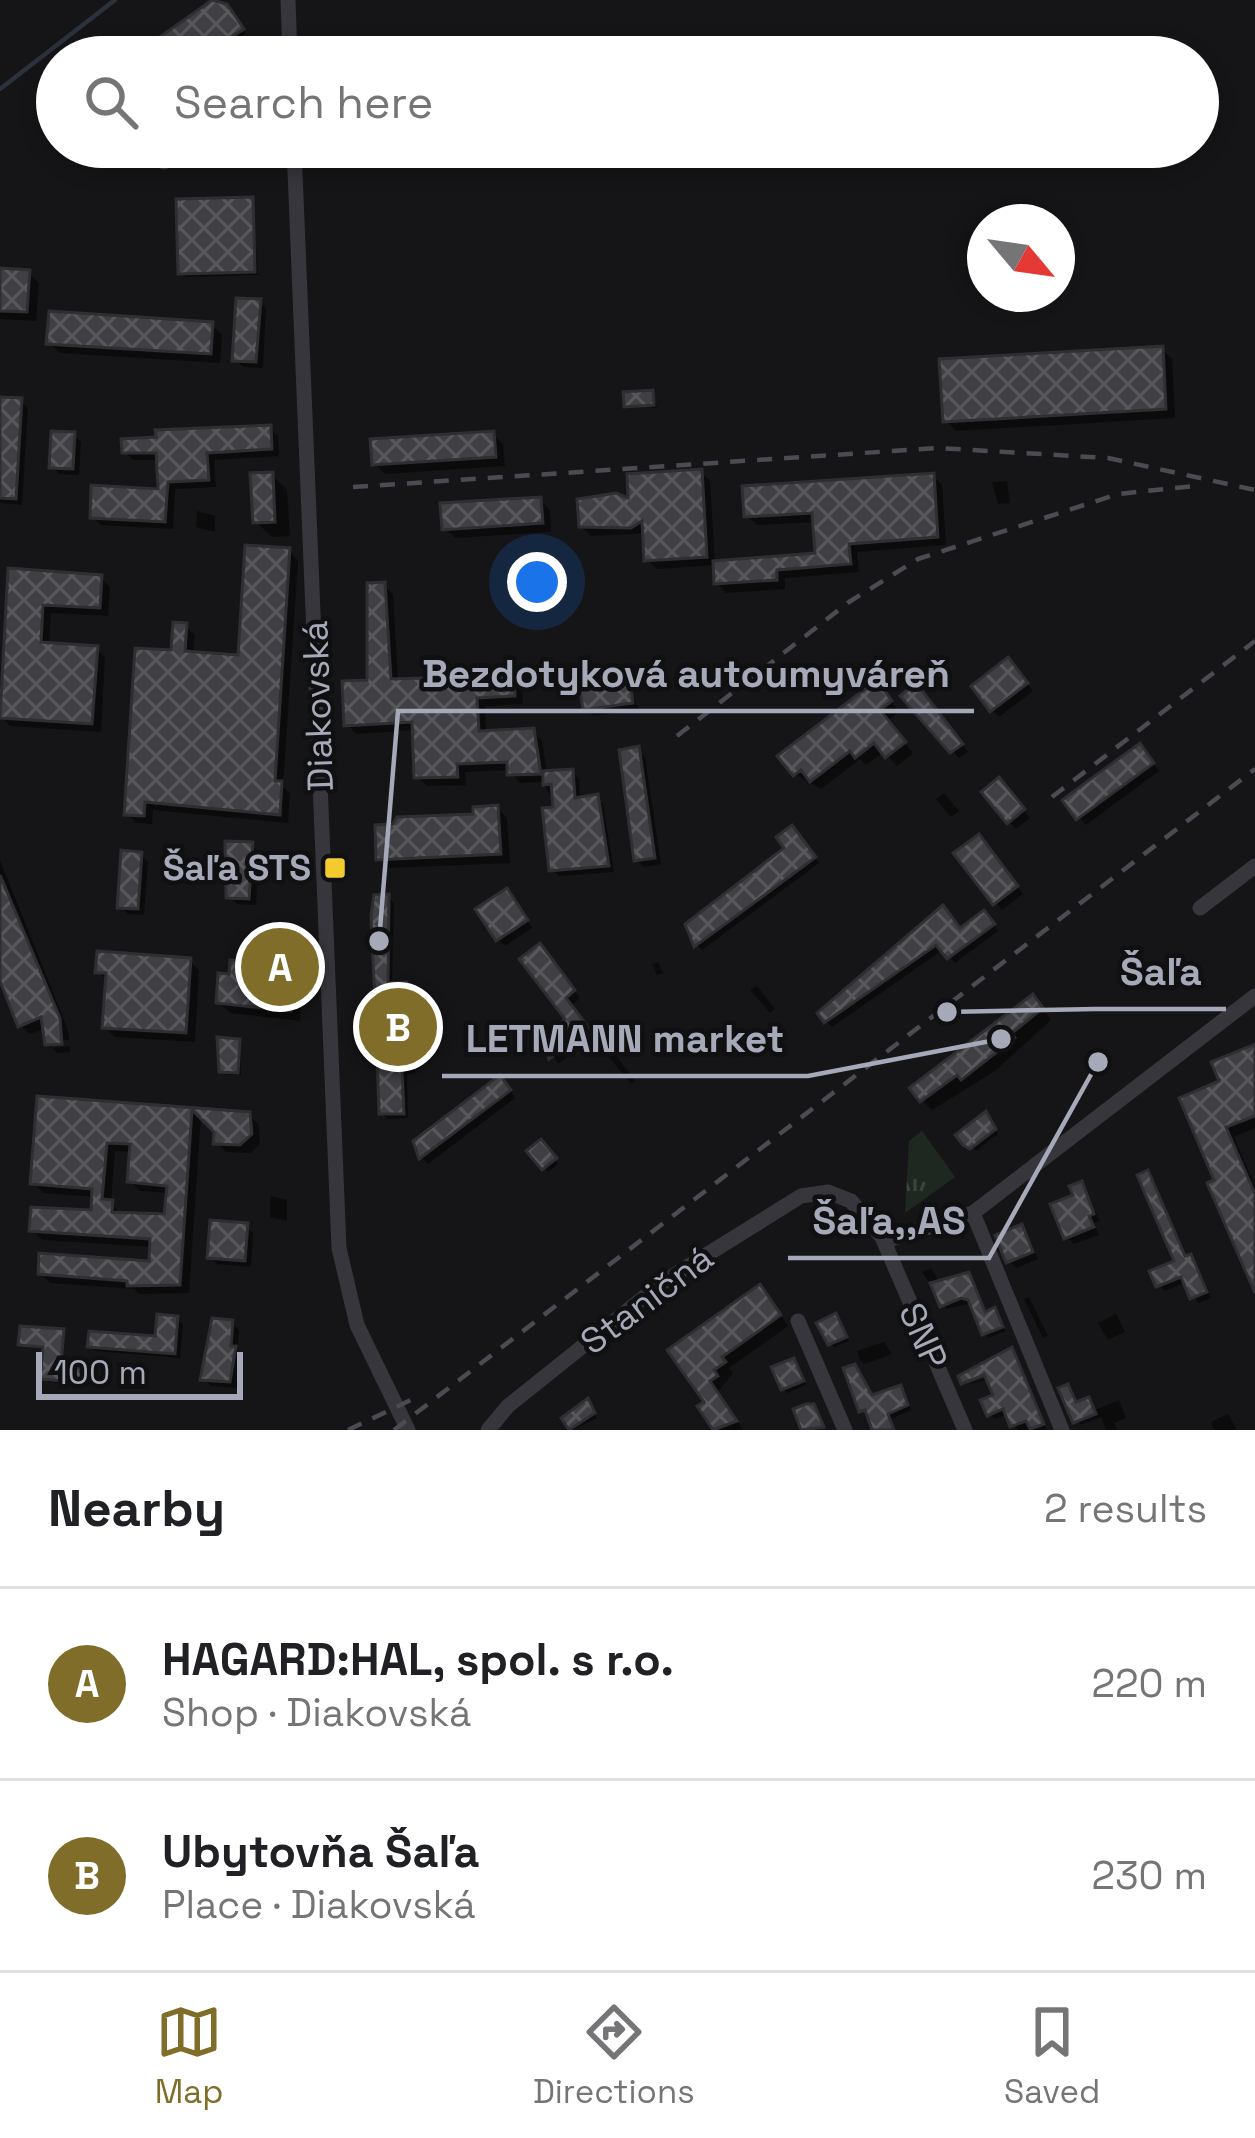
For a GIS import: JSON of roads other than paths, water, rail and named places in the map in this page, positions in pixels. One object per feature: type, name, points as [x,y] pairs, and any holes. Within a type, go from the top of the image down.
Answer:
[{"type":"street","points":[[288,0],[289,36]]},
{"type":"street","name":"Diakovská","points":[[295,168],[338,1248],[357,1325],[408,1430]]},
{"type":"street","points":[[1200,908],[1255,866]]},
{"type":"street","points":[[885,1241],[973,1213],[1255,996]]},
{"type":"street","name":"Staničná","points":[[488,1430],[508,1406],[663,1282],[800,1196],[820,1193],[851,1201],[885,1241]]},
{"type":"street","points":[[973,1213],[1062,1430]]},
{"type":"street","name":"SNP","points":[[885,1241],[965,1430]]},
{"type":"street","points":[[797,1321],[845,1430]]},
{"type":"waterway","points":[[68,36],[115,0]]},
{"type":"waterway","points":[[0,89],[36,61]]},
{"type":"railway","points":[[353,487],[938,448],[1108,458],[1255,490]]},
{"type":"railway","points":[[677,736],[849,602],[918,559],[1118,494],[1195,486]]},
{"type":"railway","points":[[1052,797],[1255,641]]},
{"type":"railway","points":[[394,1430],[1255,769]]},
{"type":"railway","points":[[348,1430],[413,1399]]},
{"type":"place","name":"Šaľa STS","points":[[335,868]]},
{"type":"place","name":"Bezdotyková autoumyváreň","points":[[379,941]]},
{"type":"place","name":"HAGARD:HAL, spol. s r.o.","points":[[280,967]]},
{"type":"place","name":"Šaľa","points":[[947,1012]]},
{"type":"place","name":"Ubytovňa Šaľa","points":[[398,1027]]},
{"type":"place","name":"LETMANN market","points":[[1001,1039]]},
{"type":"place","name":"Šaľa,,AS","points":[[1098,1062]]}]
